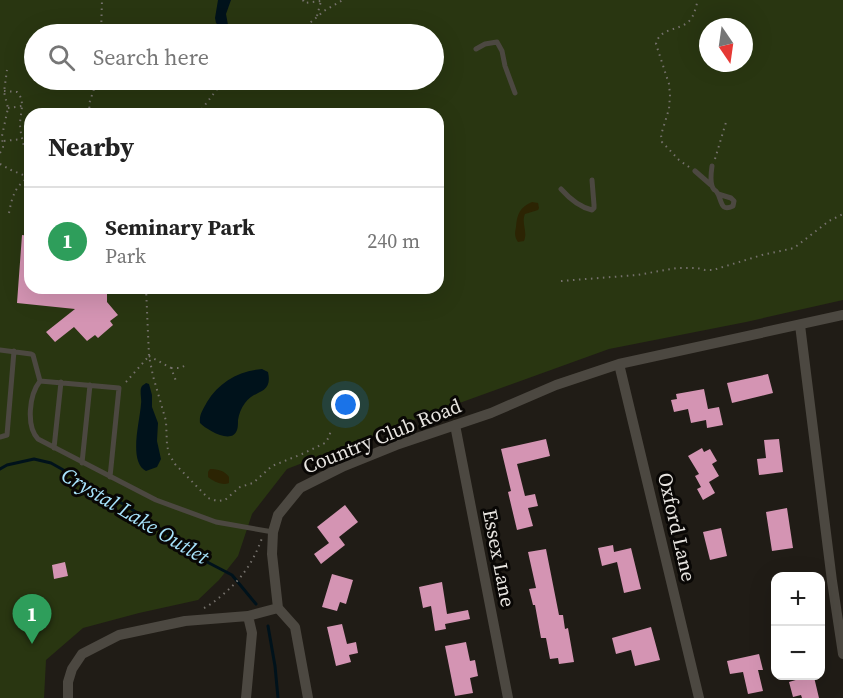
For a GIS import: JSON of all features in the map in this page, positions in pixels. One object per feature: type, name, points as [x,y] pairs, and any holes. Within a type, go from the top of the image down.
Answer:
[{"type":"street","name":"Country Club Road","points":[[278,608],[272,554],[273,532],[278,515],[300,488],[344,466],[396,445],[491,413],[556,385],[619,364],[843,315]]},
{"type":"street","points":[[800,325],[843,654]]},
{"type":"street","name":"Oxford Lane","points":[[619,364],[699,698]]},
{"type":"street","name":"Essex Lane","points":[[456,424],[508,698]]},
{"type":"street","points":[[68,698],[68,682],[72,669],[82,654],[118,635],[185,621],[248,616],[278,608],[295,627],[308,698]]},
{"type":"street","points":[[246,698],[252,633],[248,616]]},
{"type":"lane","points":[[476,49],[485,44],[497,42],[515,93]]},
{"type":"lane","points":[[711,185],[712,166]]},
{"type":"lane","points":[[695,171],[718,194]]},
{"type":"lane","points":[[561,189],[582,206],[592,210],[594,208],[592,180]]},
{"type":"lane","points":[[0,350],[31,354],[40,381]]},
{"type":"lane","points":[[0,436],[7,435],[14,351]]},
{"type":"lane","points":[[40,381],[119,388],[110,477]]},
{"type":"lane","points":[[40,381],[35,387],[30,419],[33,433],[38,439],[156,500],[216,522],[273,532]]},
{"type":"lane","points":[[54,448],[61,382]]},
{"type":"lane","points":[[82,463],[90,385]]},
{"type":"path","points":[[101,24],[102,0]]},
{"type":"path","points":[[303,0],[304,3],[321,1],[317,17]]},
{"type":"path","points":[[309,24],[344,0]]},
{"type":"path","points":[[695,171],[679,160],[662,142],[661,135],[669,108],[670,95],[669,84],[656,44],[657,38],[662,33],[681,27],[691,18],[698,0]]},
{"type":"path","points":[[0,153],[3,147],[2,136],[8,108],[4,91],[7,70]]},
{"type":"path","points":[[89,108],[94,90]]},
{"type":"path","points":[[203,108],[216,90]]},
{"type":"path","points":[[4,91],[19,93],[24,147]]},
{"type":"path","points":[[8,108],[22,106]]},
{"type":"path","points":[[712,166],[727,120]]},
{"type":"path","points":[[3,141],[22,139]]},
{"type":"path","points":[[0,164],[24,175]]},
{"type":"path","points":[[9,213],[13,193],[24,181]]},
{"type":"path","points":[[561,280],[637,275],[677,268],[713,270],[794,248],[829,221],[843,214]]},
{"type":"path","points":[[146,294],[149,356],[166,421],[169,454],[183,473],[208,498],[225,500],[240,487],[253,483],[272,466],[325,443],[330,430]]},
{"type":"path","points":[[149,356],[171,368],[187,365]]},
{"type":"path","points":[[126,382],[149,356]]},
{"type":"path","points":[[171,368],[176,381]]},
{"type":"path","points":[[232,586],[242,576]]},
{"type":"green space","points":[[0,0],[843,0],[843,300],[609,349],[429,414],[287,469],[252,514],[238,556],[219,580],[198,600],[83,628],[46,660],[44,698],[0,698]]},
{"type":"sand","points":[[532,202],[538,203],[539,208],[525,214],[525,238],[524,241],[518,242],[515,233],[518,215],[525,206]]},
{"type":"sand","points":[[210,469],[225,473],[229,477],[229,483],[210,479],[208,472]]},
{"type":"water","points":[[218,0],[231,0],[226,14],[228,24],[217,24],[215,18]]},
{"type":"water","points":[[262,369],[268,372],[268,385],[249,399],[241,409],[234,434],[219,435],[200,423],[200,417],[207,402],[217,389],[238,375]]},
{"type":"water","points":[[146,383],[149,384],[152,407],[158,423],[157,441],[161,459],[157,467],[146,471],[137,459],[136,450],[141,390]]},
{"type":"building","points":[[22,235],[24,235],[24,294],[107,294],[107,302],[118,315],[110,321],[113,325],[98,338],[95,335],[87,341],[74,327],[55,342],[46,332],[75,309],[17,303]]},
{"type":"building","points":[[768,374],[773,393],[732,403],[727,383]]},
{"type":"building","points":[[704,389],[708,409],[719,407],[723,425],[707,428],[706,420],[691,423],[688,409],[674,412],[671,400],[677,399],[676,394]]},
{"type":"building","points":[[546,439],[550,456],[517,464],[525,496],[535,494],[538,506],[528,508],[533,526],[517,530],[501,449]]},
{"type":"building","points":[[779,439],[783,472],[759,475],[757,459],[766,458],[764,440]]},
{"type":"building","points":[[702,448],[704,452],[710,449],[717,461],[712,464],[719,476],[709,482],[715,493],[703,500],[697,489],[701,487],[695,476],[699,474],[688,456]]},
{"type":"building","points":[[345,505],[358,522],[339,537],[345,545],[321,564],[314,554],[329,543],[317,527]]},
{"type":"building","points":[[787,508],[793,548],[772,551],[766,512]]},
{"type":"building","points":[[721,528],[727,556],[710,560],[703,532]]},
{"type":"building","points":[[613,545],[614,552],[631,548],[641,589],[624,593],[617,562],[602,566],[598,548]]},
{"type":"building","points":[[546,549],[559,615],[563,615],[565,629],[568,628],[574,662],[559,664],[558,658],[550,659],[546,638],[541,638],[535,605],[533,605],[529,589],[536,588],[528,552]]},
{"type":"building","points":[[65,562],[68,576],[54,579],[52,565]]},
{"type":"building","points":[[332,574],[353,580],[346,604],[340,602],[337,611],[322,607]]},
{"type":"building","points":[[442,582],[447,614],[468,610],[470,619],[445,624],[446,629],[435,631],[431,606],[423,608],[419,587]]},
{"type":"building","points":[[342,624],[347,644],[356,642],[358,653],[349,655],[351,662],[336,666],[327,627]]},
{"type":"building","points":[[651,627],[660,660],[635,666],[631,650],[616,654],[612,638]]},
{"type":"building","points":[[466,642],[470,661],[475,660],[478,676],[470,678],[473,693],[455,696],[445,646]]},
{"type":"building","points":[[759,654],[763,670],[758,670],[763,691],[748,694],[743,672],[730,674],[727,661]]},
{"type":"building","points":[[815,680],[819,698],[802,698],[801,695],[793,697],[789,682]]},
{"type":"waterway","name":"Crystal Lake Outlet","points":[[0,469],[7,465],[34,459],[51,463],[130,508],[209,563],[232,575],[256,604]]},
{"type":"waterway","name":"Crystal Lake Outlet","points":[[268,626],[278,698]]},
{"type":"place","name":"Seminary Park","points":[[32,644]]}]
